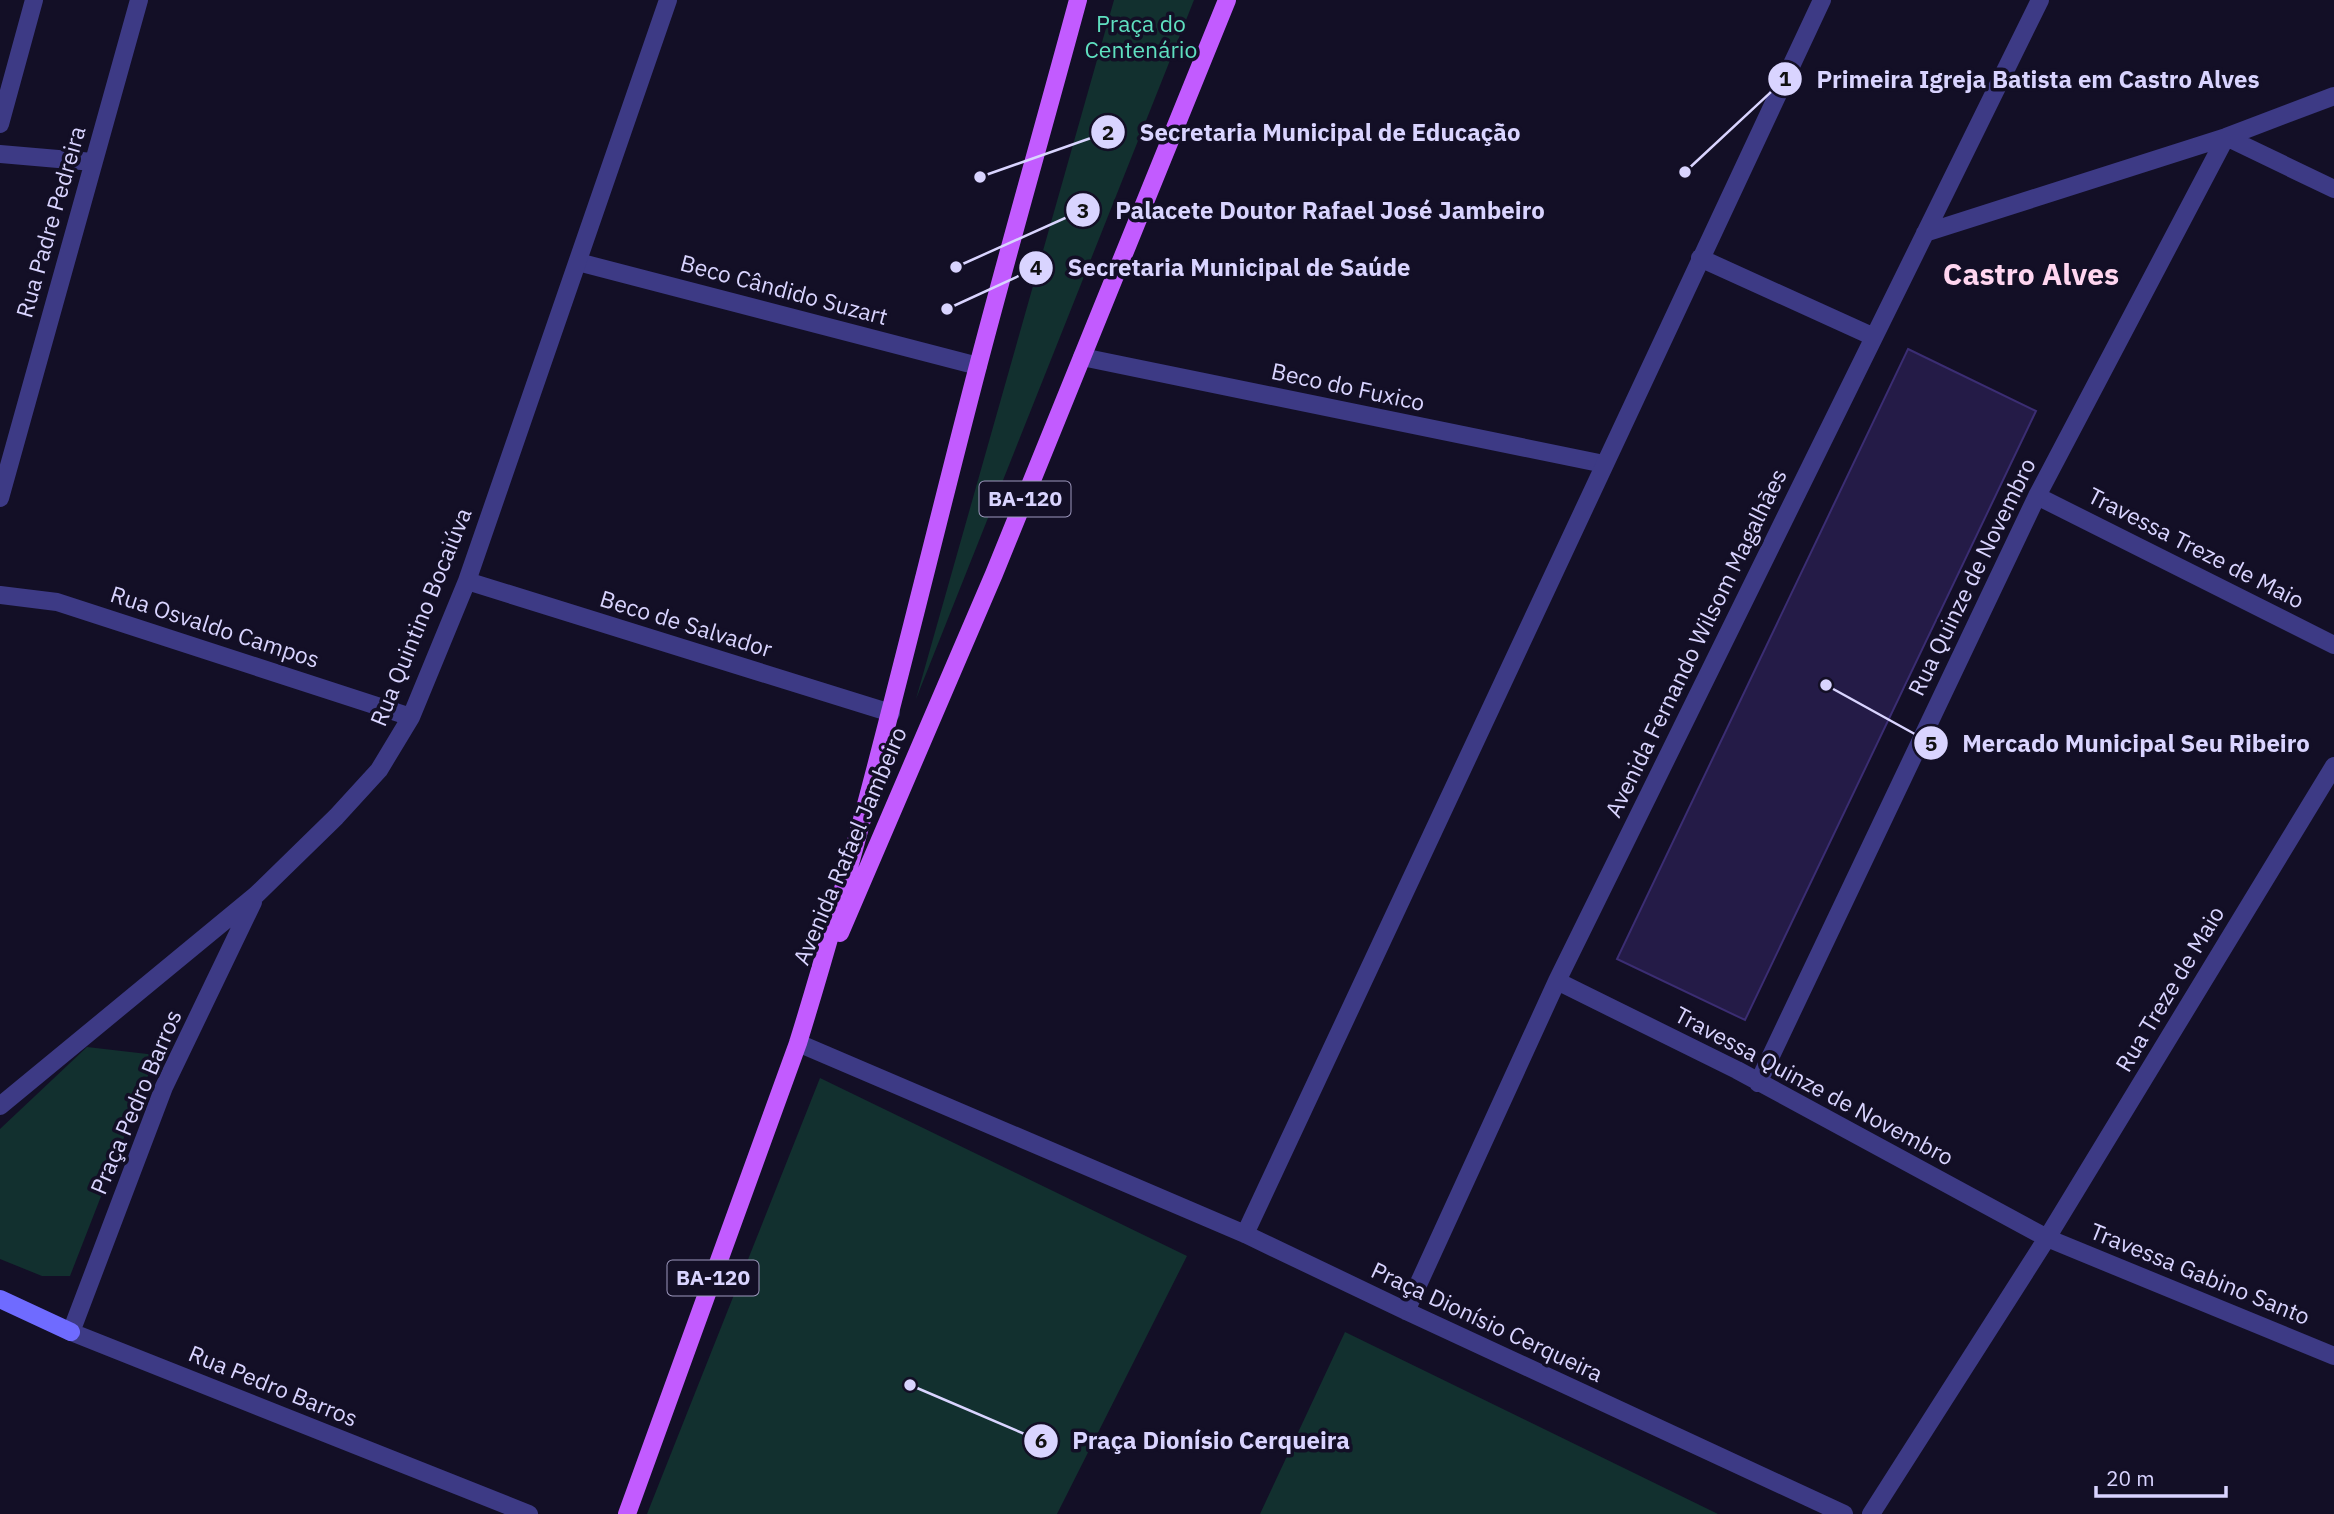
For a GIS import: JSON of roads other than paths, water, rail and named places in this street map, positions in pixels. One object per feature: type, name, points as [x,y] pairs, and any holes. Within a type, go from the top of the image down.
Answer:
[{"type":"main road","name":"Avenida Rafael Jambeiro","points":[[813,994],[891,713],[978,366],[1078,0]]},
{"type":"main road","name":"Avenida Rafael Jambeiro","points":[[813,994],[994,575],[1227,0]]},
{"type":"main road","name":"BA-120","points":[[627,1514],[798,1043],[813,994]]},
{"type":"main road","name":"Rua Pedro Barros","points":[[0,1299],[71,1332]]},
{"type":"street","points":[[0,124],[34,0]]},
{"type":"street","name":"Rua Padre Pedreira","points":[[0,498],[139,0]]},
{"type":"street","name":"Rua Quintino Bocaiúva","points":[[0,1106],[256,895],[336,817],[379,770],[411,717],[467,581],[668,0]]},
{"type":"street","points":[[1245,1234],[1822,0]]},
{"type":"street","name":"Avenida Fernando Wilsom Magalhães","points":[[1406,1311],[1557,981],[2040,0]]},
{"type":"street","points":[[1925,233],[2226,137],[2334,96]]},
{"type":"street","points":[[2226,137],[2334,189]]},
{"type":"street","name":"Rua Quinze de Novembro","points":[[1758,1083],[2037,496],[2226,137]]},
{"type":"street","points":[[0,154],[93,162]]},
{"type":"street","points":[[1700,258],[1874,337]]},
{"type":"street","name":"Beco Cândido Suzart","points":[[578,262],[978,366]]},
{"type":"street","name":"Beco do Fuxico","points":[[1082,357],[1604,464]]},
{"type":"street","name":"Travessa Treze de Maio","points":[[2037,496],[2334,645]]},
{"type":"street","name":"Beco de Salvador","points":[[467,581],[891,713]]},
{"type":"street","name":"Rua Osvaldo Campos","points":[[0,595],[57,602],[411,717]]},
{"type":"street","name":"Rua Treze de Maio","points":[[1871,1514],[2047,1238],[2334,766]]},
{"type":"street","name":"Praça Pedro Barros","points":[[71,1332],[164,1087],[256,895]]},
{"type":"street","name":"Travessa Quinze de Novembro","points":[[1557,981],[1758,1083],[2047,1238]]},
{"type":"street","name":"Praça Dionísio Cerqueira","points":[[798,1043],[1245,1234],[1844,1514]]},
{"type":"street","name":"Travessa Gabino Santo","points":[[2047,1238],[2334,1356]]},
{"type":"street","name":"Rua Pedro Barros","points":[[71,1332],[529,1514]]},
{"type":"place","name":"Primeira Igreja Batista em Castro Alves","points":[[1685,172]]},
{"type":"place","name":"Secretaria Municipal de Educação","points":[[980,177]]},
{"type":"place","name":"Palacete Doutor Rafael José Jambeiro","points":[[956,267]]},
{"type":"place","name":"Secretaria Municipal de Saúde","points":[[947,309]]},
{"type":"place","name":"Mercado Municipal Seu Ribeiro","points":[[1826,685]]},
{"type":"place","name":"Praça Dionísio Cerqueira","points":[[910,1385]]},
{"type":"district","name":"Castro Alves","points":[[2031,275]]},
{"type":"park label","name":"Praça do Centenário","points":[[1141,37]]}]
